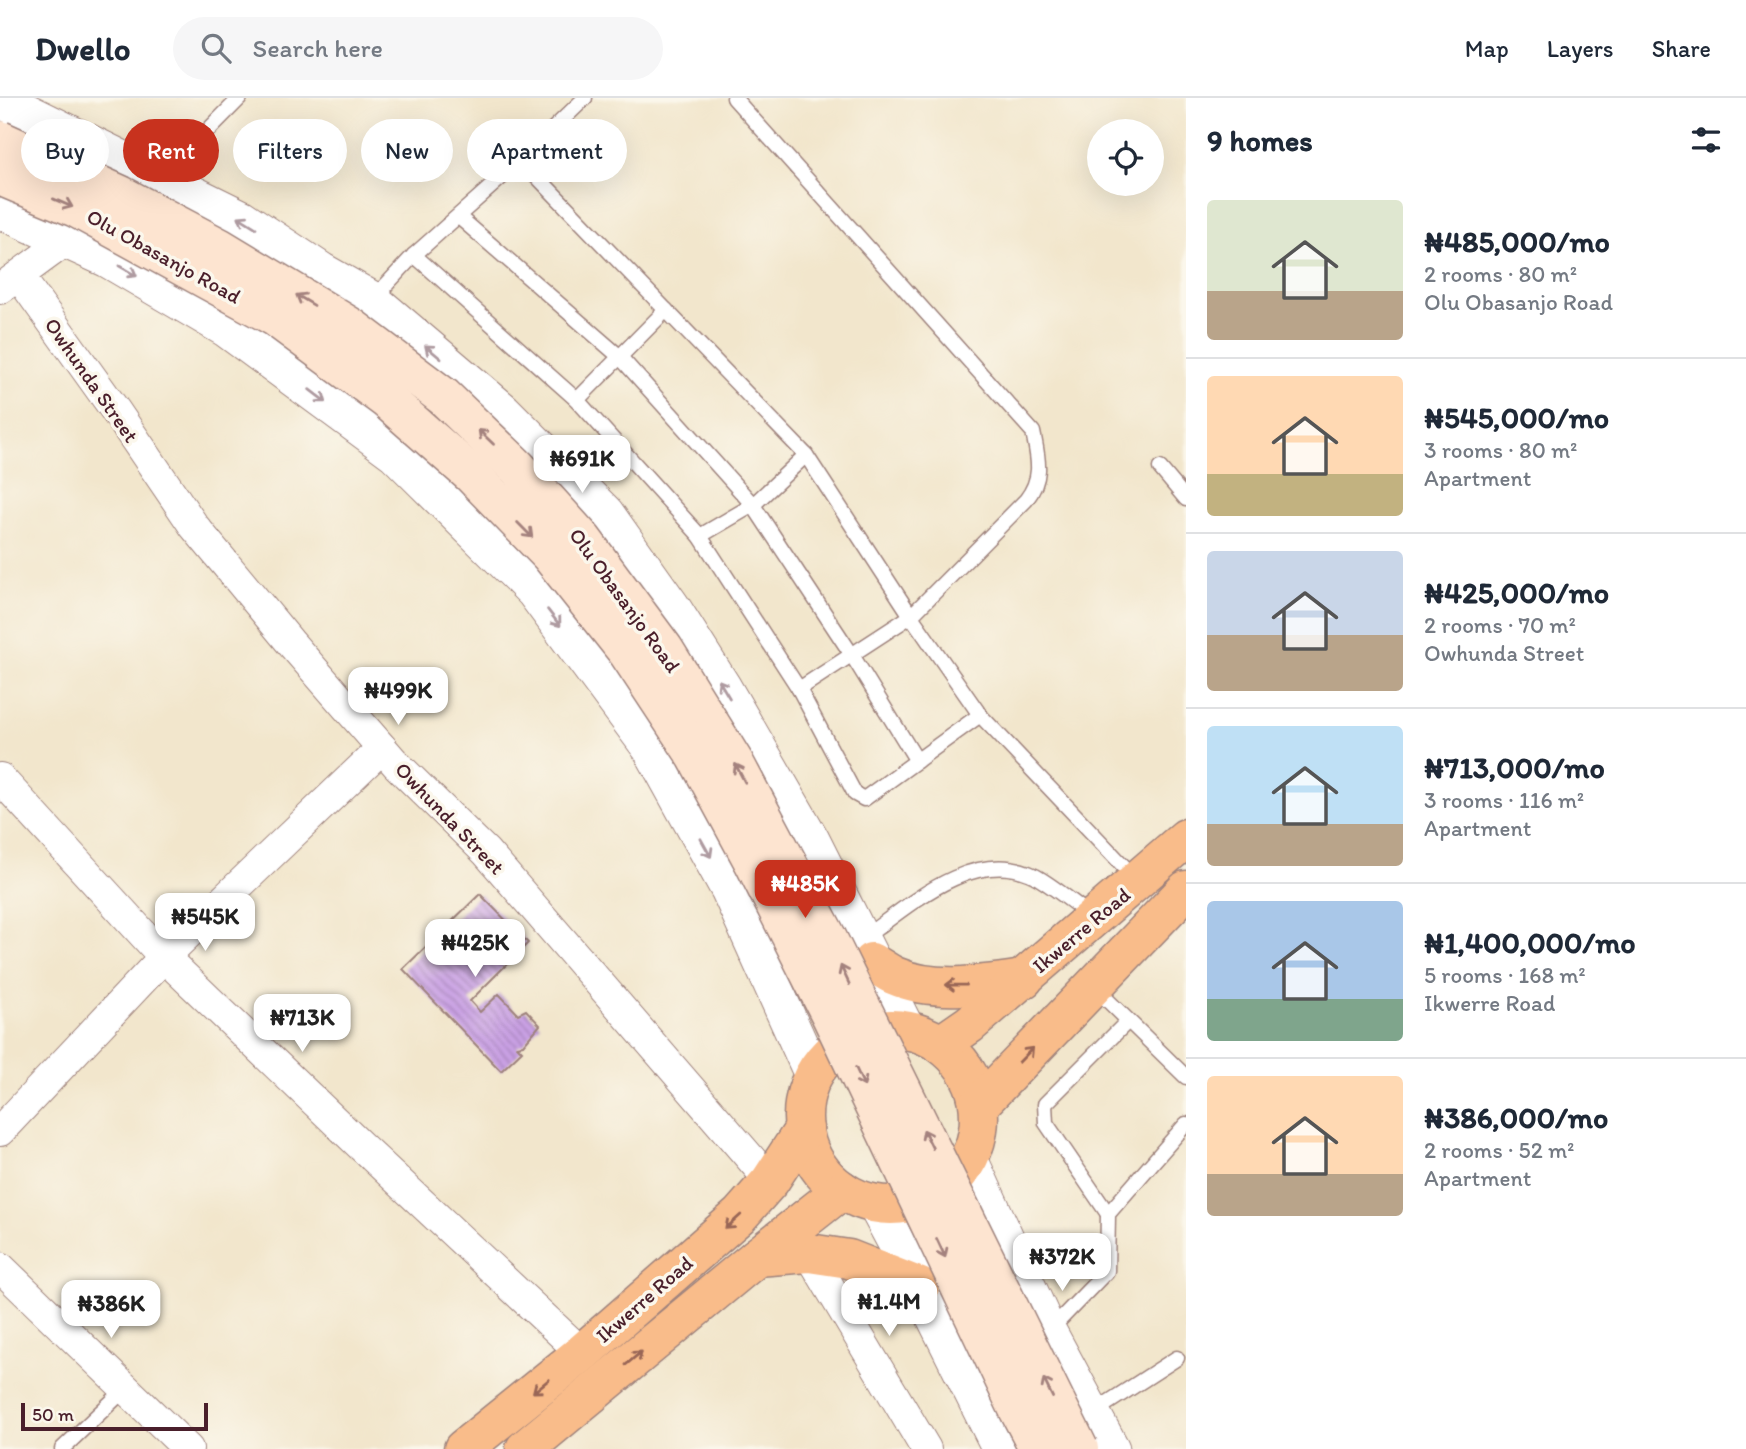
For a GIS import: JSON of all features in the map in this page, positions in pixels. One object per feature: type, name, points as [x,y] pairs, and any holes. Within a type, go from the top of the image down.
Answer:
[{"type":"main road","name":"Olu Obasanjo Road","points":[[0,140],[121,195],[219,247],[351,327],[444,397],[517,467],[583,540],[664,649],[734,762],[793,872],[895,1111]]},
{"type":"main road","name":"Olu Obasanjo Road","points":[[0,176],[76,208],[275,317],[387,400],[471,474],[550,555],[628,653],[696,756],[895,1111]]},
{"type":"main road","name":"Ikwerre Road","points":[[923,1037],[970,1024],[1186,838]]},
{"type":"main road","name":"Ikwerre Road","points":[[979,1105],[1185,894]]},
{"type":"main road","points":[[866,951],[894,976],[932,985],[993,984],[1024,979]]},
{"type":"main road","points":[[888,1028],[923,1037],[955,1055],[974,1087],[979,1105],[978,1132],[969,1158],[959,1174],[946,1187],[930,1197],[894,1206],[859,1198],[828,1179],[808,1147],[803,1111],[813,1075],[824,1060],[852,1037],[888,1028]]},
{"type":"main road","points":[[895,1111],[1085,1432]]},
{"type":"main road","points":[[895,1111],[1039,1449]]},
{"type":"main road","name":"Ikwerre Road","points":[[463,1449],[582,1353],[740,1215],[770,1181],[804,1129]]},
{"type":"main road","name":"Ikwerre Road","points":[[532,1447],[757,1256],[859,1198]]},
{"type":"main road","points":[[757,1256],[809,1253],[849,1259],[920,1287]]},
{"type":"street","points":[[0,99],[123,158]]},
{"type":"street","points":[[172,182],[242,218],[321,271],[372,300],[503,411],[605,513],[671,606],[723,688],[811,840],[866,951],[923,1037]]},
{"type":"street","points":[[0,210],[108,259],[227,329],[395,453],[534,591],[652,750],[729,889],[813,1075]]},
{"type":"street","points":[[10,283],[66,240]]},
{"type":"street","name":"Owhunda Street","points":[[10,283],[115,410],[194,526],[290,642],[383,748],[486,852],[770,1181]]},
{"type":"street","points":[[0,1131],[164,957],[383,748]]},
{"type":"street","points":[[0,778],[164,957],[582,1353]]},
{"type":"street","points":[[729,889],[755,902],[777,899],[796,892],[811,874],[811,840]]},
{"type":"street","points":[[969,1158],[1052,1338],[1085,1432],[1111,1449]]},
{"type":"street","points":[[859,1198],[920,1287],[1001,1449]]},
{"type":"street","points":[[809,1253],[926,1449]]},
{"type":"street","points":[[0,1267],[188,1449]]},
{"type":"street","points":[[968,1384],[970,1359],[983,1343],[997,1334],[1014,1332],[1052,1338]]},
{"type":"lane","points":[[219,119],[240,98]]},
{"type":"lane","points":[[563,119],[585,98]]},
{"type":"lane","points":[[734,98],[1033,432],[1039,463],[1036,487],[911,617],[799,689]]},
{"type":"lane","points":[[372,300],[414,255],[497,182]]},
{"type":"lane","points":[[542,182],[806,455],[911,617],[980,715],[1138,882]]},
{"type":"lane","points":[[459,217],[620,357],[753,505],[852,655],[917,761]]},
{"type":"lane","points":[[414,255],[577,400],[700,536],[799,689],[855,794],[864,799],[980,715]]},
{"type":"lane","points":[[577,400],[666,310]]},
{"type":"lane","points":[[700,536],[753,505],[806,455]]},
{"type":"lane","points":[[1160,468],[1186,499]]},
{"type":"lane","points":[[866,951],[944,881],[994,866],[1034,875],[1095,918]]},
{"type":"lane","points":[[1093,986],[1186,1077]]},
{"type":"lane","points":[[1052,1338],[1107,1270],[1108,1214],[1046,1122],[1045,1104],[1128,1021]]},
{"type":"lane","points":[[1108,1214],[1186,1124]]},
{"type":"lane","points":[[1085,1432],[1177,1358]]},
{"type":"lane","points":[[62,1449],[125,1389]]},
{"type":"building","points":[[480,894],[528,943],[470,1001],[480,1012],[499,994],[518,1014],[526,1010],[540,1025],[523,1045],[517,1046],[522,1051],[501,1071],[403,969]]}]
